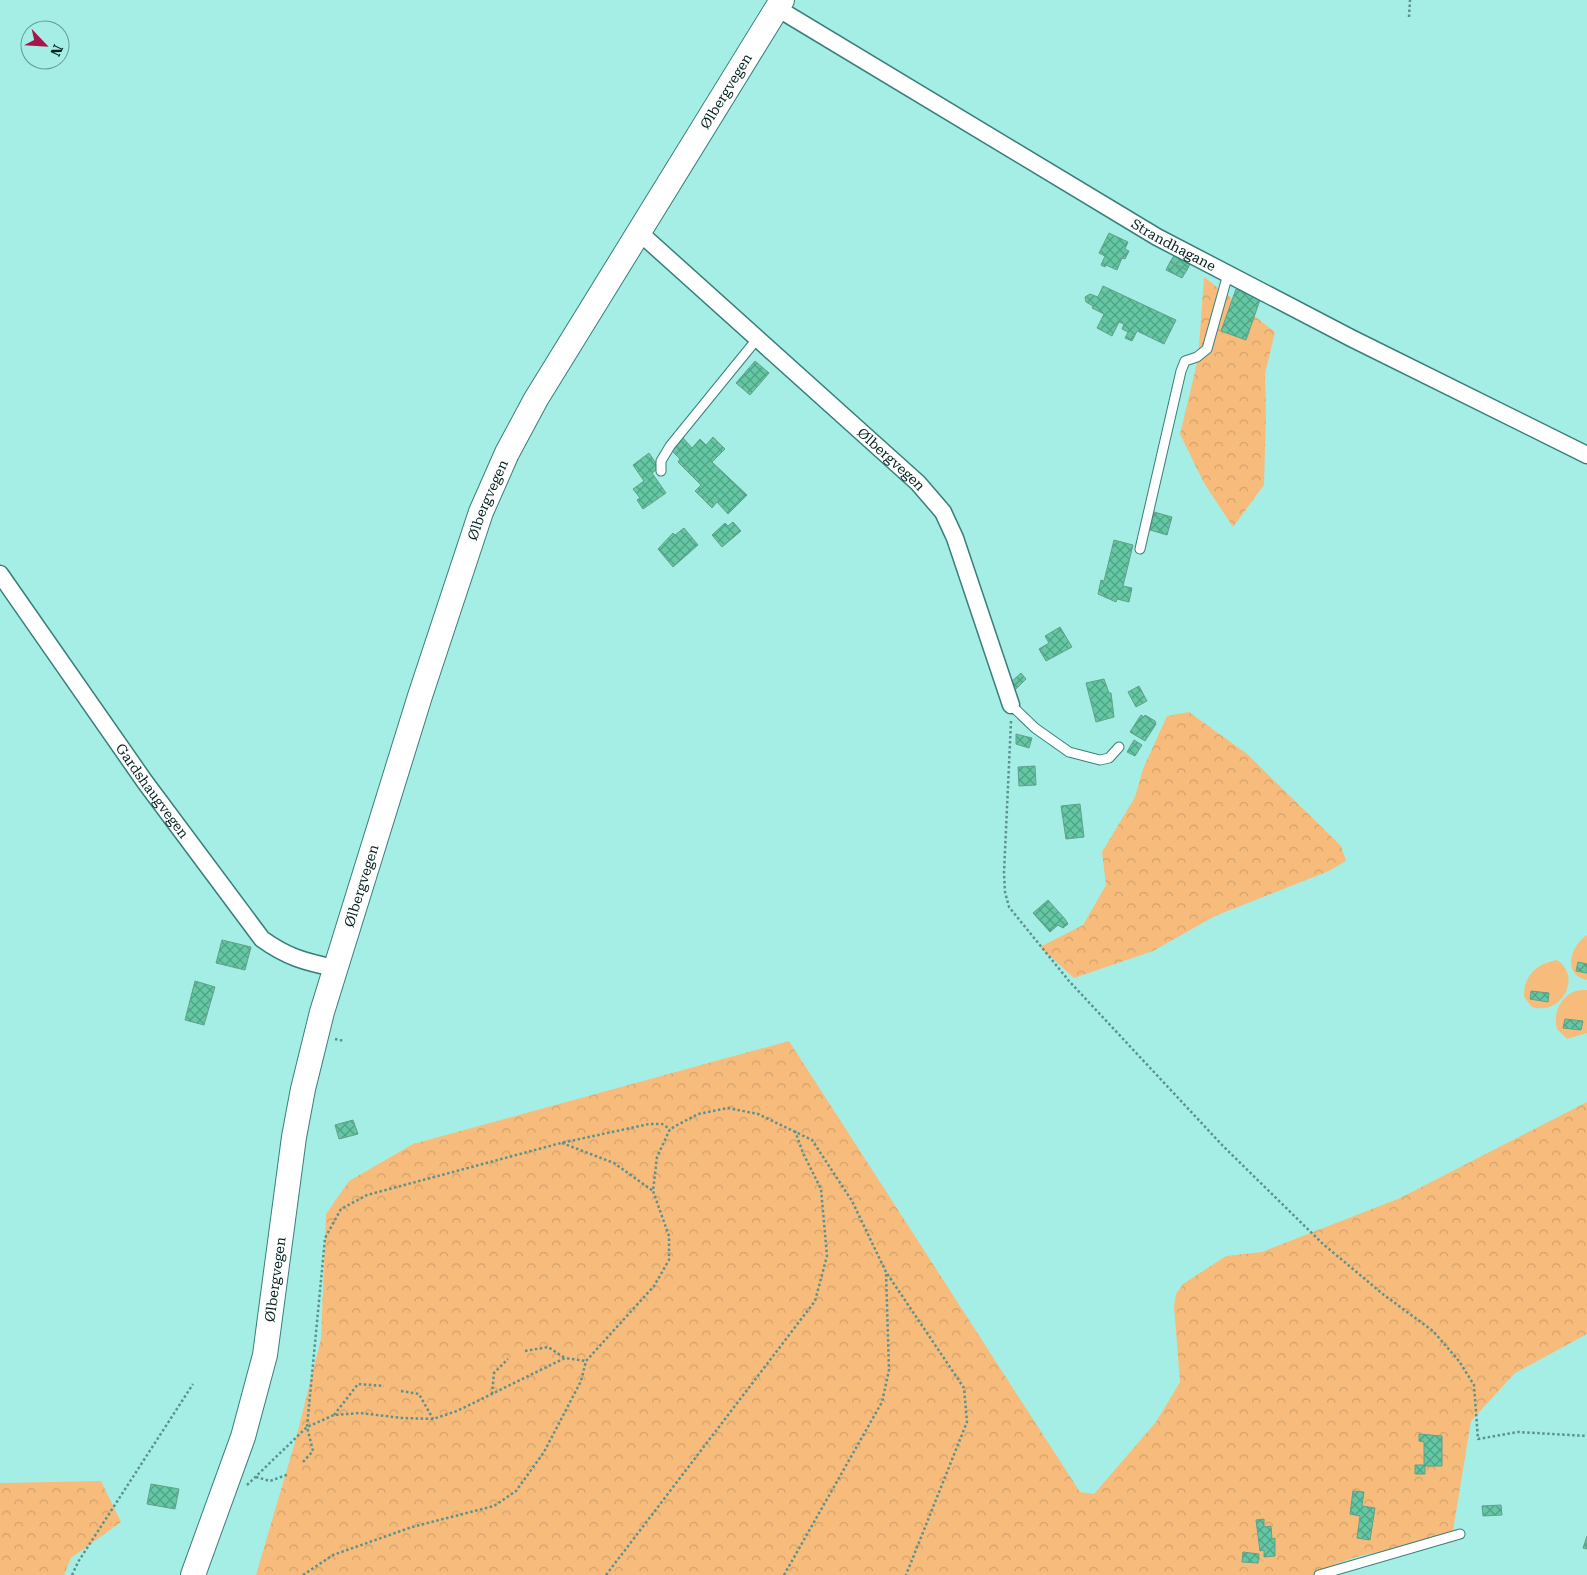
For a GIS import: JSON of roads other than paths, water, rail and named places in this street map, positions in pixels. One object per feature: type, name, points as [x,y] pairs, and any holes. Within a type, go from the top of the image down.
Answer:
[{"type":"main road","name":"Ølbergvegen","points":[[193,1575],[243,1437],[265,1355],[302,1088],[335,968],[426,678],[481,512],[507,452],[536,400],[779,4]]},
{"type":"street","name":"Strandhagane","points":[[779,4],[1157,237],[1351,338],[1587,455]]},
{"type":"street","name":"Ølbergvegen","points":[[640,233],[918,483],[943,512],[954,538],[1011,705]]},
{"type":"street","name":"Gardshaugvegen","points":[[0,574],[145,782],[262,938],[278,950],[300,961],[335,968]]},
{"type":"lane","points":[[1140,548],[1181,371],[1185,361],[1197,357],[1207,349],[1228,274]]},
{"type":"lane","points":[[661,471],[661,461],[670,446],[756,339]]},
{"type":"lane","points":[[1011,705],[1035,728],[1069,752],[1100,760],[1109,758],[1119,747]]},
{"type":"lane","points":[[1319,1575],[1460,1534]]}]
